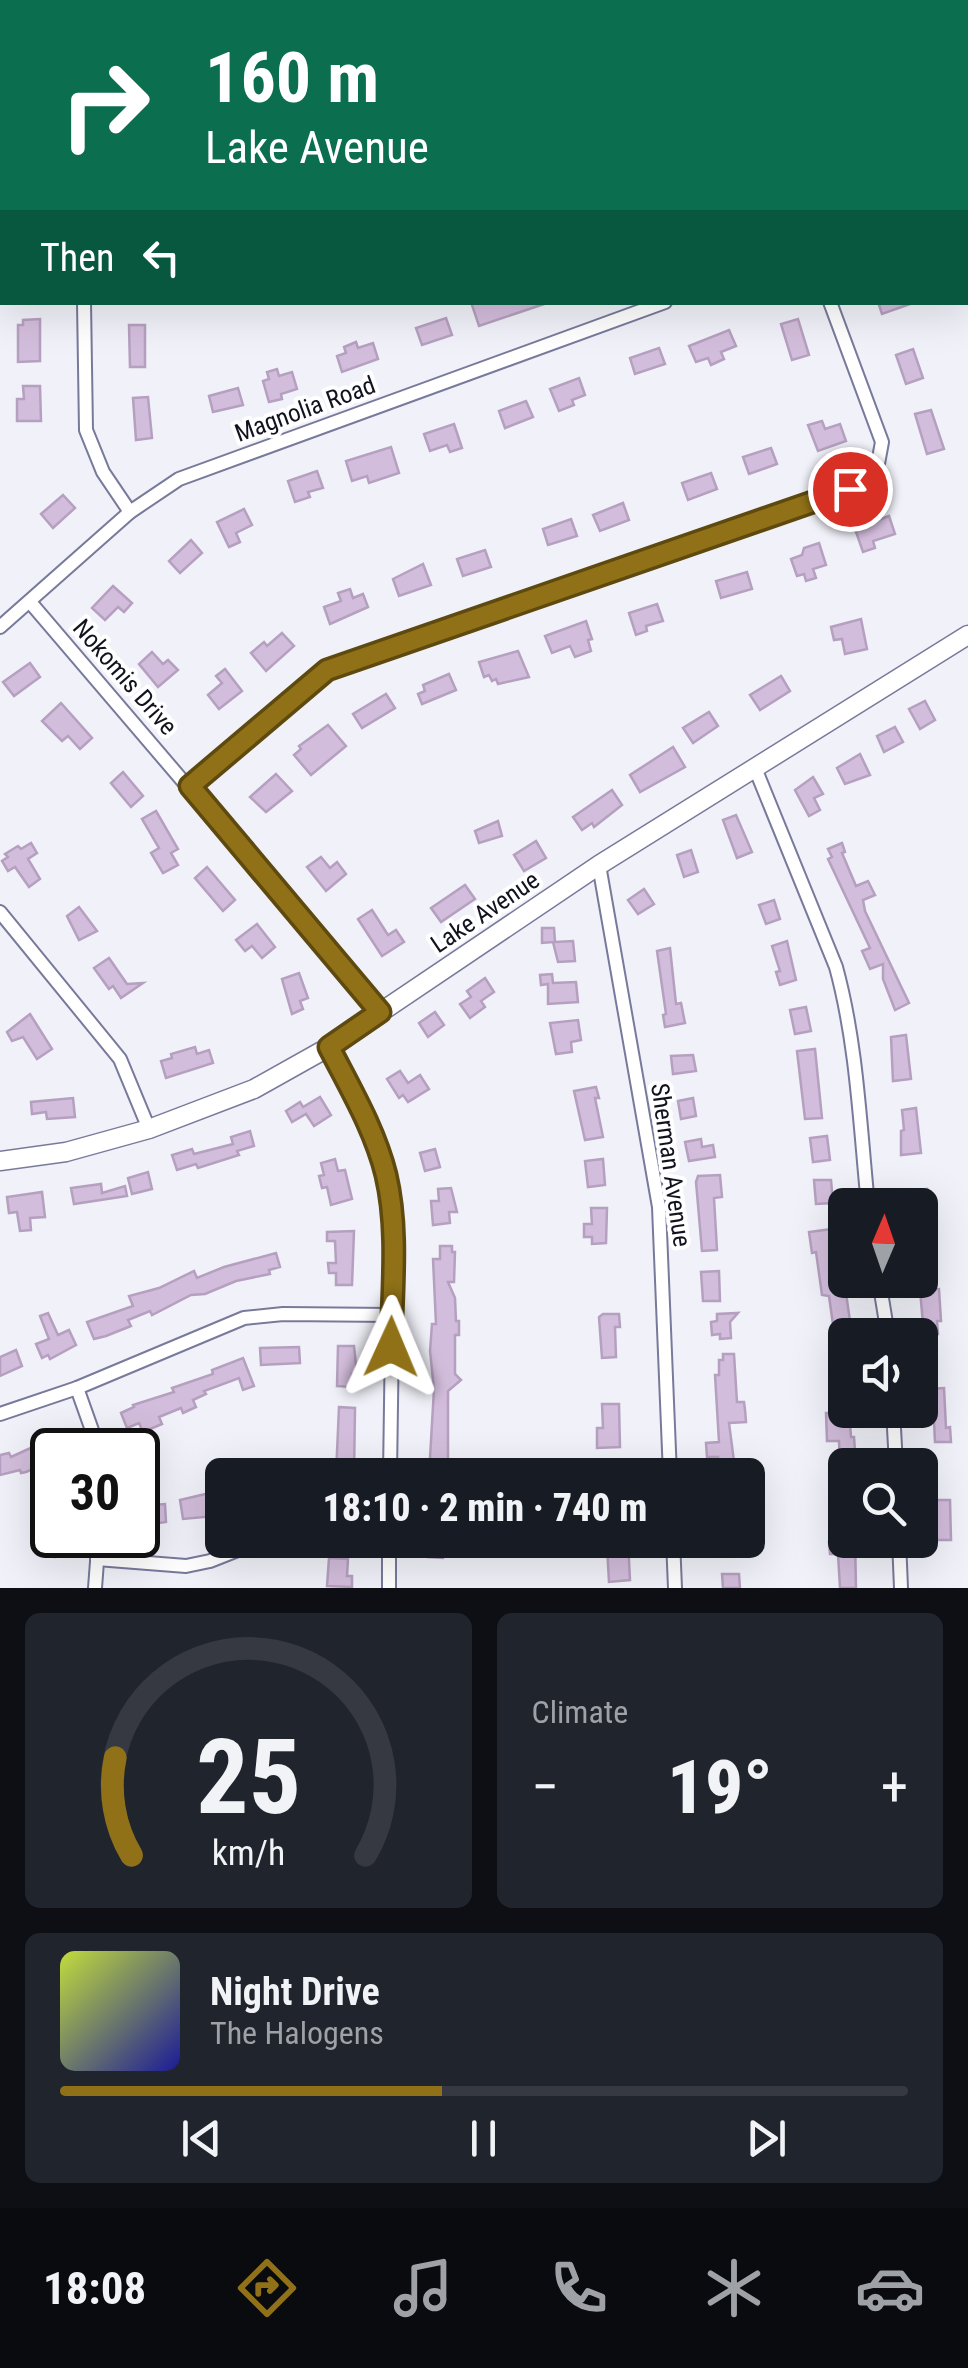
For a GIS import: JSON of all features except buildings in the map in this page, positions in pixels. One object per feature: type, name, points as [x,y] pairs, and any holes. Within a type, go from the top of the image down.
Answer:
[{"type":"street","points":[[84,305],[86,430],[103,472],[130,512]]},
{"type":"street","points":[[190,786],[327,670],[850,489],[877,469],[882,442],[831,305]]},
{"type":"street","name":"Magnolia Road","points":[[0,627],[130,512],[179,479],[641,306]]},
{"type":"street","name":"Nokomis Drive","points":[[30,602],[380,1012]]},
{"type":"street","name":"Lake Avenue","points":[[0,1161],[66,1152],[149,1129],[254,1088],[329,1047],[599,865],[968,635]]},
{"type":"street","points":[[755,768],[843,991],[866,1188]]},
{"type":"street","name":"Sherman Avenue","points":[[599,865],[659,1207],[669,1458]]},
{"type":"street","points":[[0,912],[120,1059],[149,1129]]},
{"type":"street","points":[[329,1047],[375,1139],[386,1177],[392,1224],[390,1458]]},
{"type":"street","points":[[0,1414],[77,1388],[244,1318],[392,1314]]},
{"type":"street","points":[[77,1388],[91,1428]]},
{"type":"street","points":[[95,1588],[97,1559],[186,1566],[218,1558]]},
{"type":"street","points":[[389,1558],[389,1588]]},
{"type":"street","points":[[674,1558],[675,1588]]},
{"type":"street","points":[[900,1558],[901,1588]]},
{"type":"route","points":[[391,1347],[392,1224],[386,1177],[375,1139],[329,1047],[380,1012],[190,786],[327,670],[850,489]]}]
